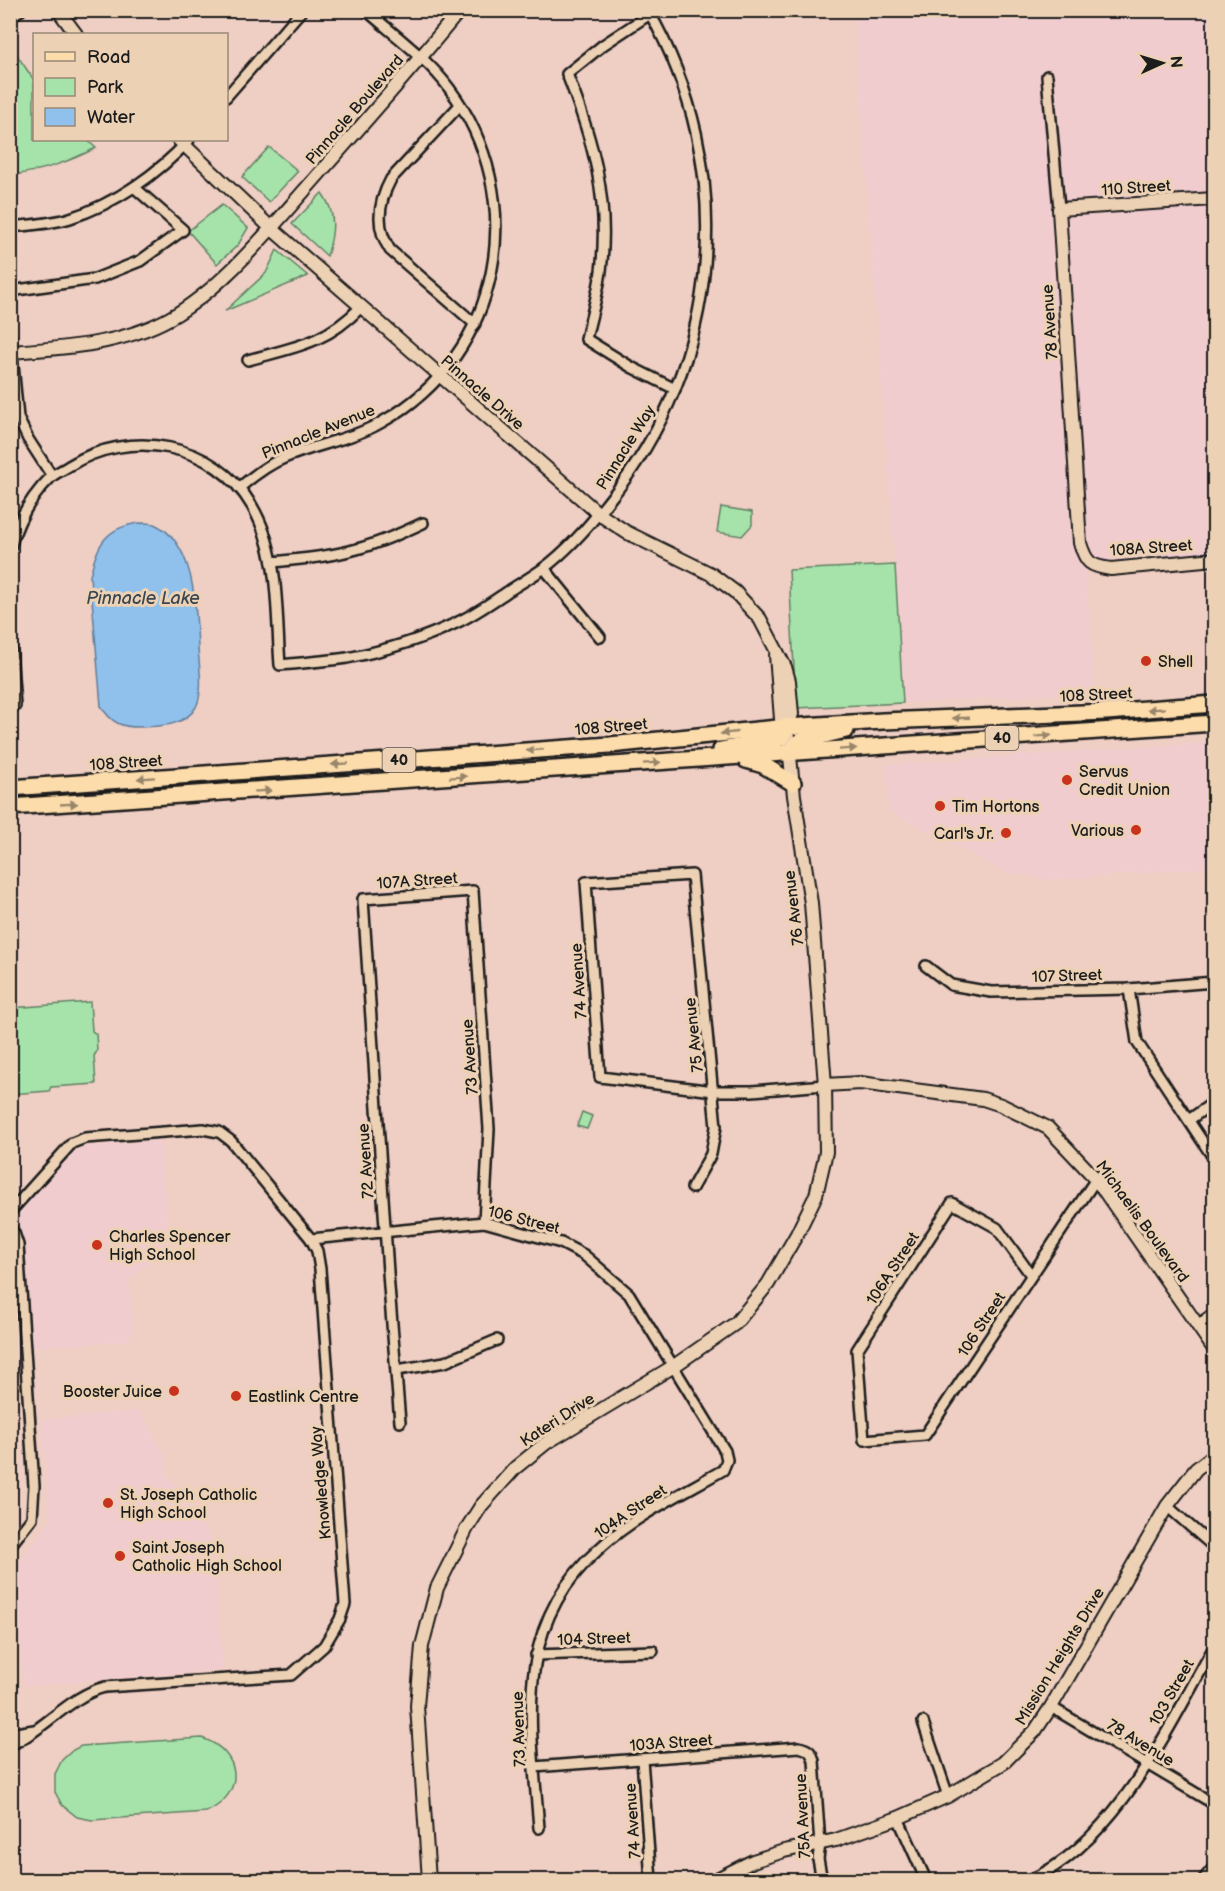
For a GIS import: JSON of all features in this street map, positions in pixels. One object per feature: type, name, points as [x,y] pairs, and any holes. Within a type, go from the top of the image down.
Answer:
[{"type":"main road","name":"108 Street","points":[[10,788],[610,745],[787,727],[1095,713],[1215,705]]},
{"type":"main road","points":[[790,753],[800,741],[847,730],[908,720]]},
{"type":"main road","name":"40","points":[[10,807],[1215,723]]},
{"type":"main road","points":[[713,759],[720,751],[779,739],[787,727]]},
{"type":"main road","points":[[713,759],[750,760],[793,783]]},
{"type":"street","points":[[10,16],[21,10]]},
{"type":"street","points":[[58,10],[75,33]]},
{"type":"street","points":[[228,95],[302,10]]},
{"type":"street","name":"Pinnacle Avenue","points":[[239,488],[255,474],[284,458],[352,436],[382,422],[409,405],[456,359],[475,324],[485,297],[494,260],[496,217],[489,167],[478,139],[450,88],[421,58],[366,10]]},
{"type":"street","name":"Pinnacle Boulevard","points":[[11,352],[105,342],[138,332],[170,318],[218,283],[272,228],[421,58],[460,10]]},
{"type":"street","points":[[649,12],[567,74],[598,166],[602,200],[601,271],[586,339],[631,367],[675,389]]},
{"type":"street","name":"Pinnacle Way","points":[[272,562],[280,665],[348,657],[408,642],[456,623],[544,568],[598,514],[627,478],[649,444],[688,355],[703,282],[706,252],[703,169],[690,105],[667,46],[649,12]]},
{"type":"street","name":"78 Avenue","points":[[1047,76],[1059,209],[1080,543],[1085,558],[1090,563]]},
{"type":"street","points":[[460,105],[391,179],[383,194],[379,210],[383,239],[390,250],[475,324]]},
{"type":"street","points":[[10,227],[49,223],[87,212],[134,187],[184,141]]},
{"type":"street","name":"Pinnacle Drive","points":[[184,141],[272,228],[598,514],[626,532],[698,567],[744,599],[776,648],[781,719],[787,727]]},
{"type":"street","points":[[10,291],[95,279],[140,261],[183,230],[134,187]]},
{"type":"street","name":"110 Street","points":[[1059,209],[1215,199]]},
{"type":"street","points":[[248,360],[324,337],[348,321],[361,307]]},
{"type":"street","points":[[10,333],[18,418],[27,439],[52,476]]},
{"type":"street","points":[[10,548],[13,528],[36,494],[52,476],[79,459],[119,446],[153,445],[177,449],[200,458],[219,470],[239,488],[251,504],[264,528],[272,562],[324,556],[357,549],[400,534],[423,523]]},
{"type":"street","name":"108A Street","points":[[1090,563],[1095,567],[1111,569],[1215,560]]},
{"type":"street","points":[[544,568],[600,637]]},
{"type":"street","points":[[10,635],[15,706],[10,706]]},
{"type":"street","name":"76 Avenue","points":[[787,727],[811,903],[825,1085]]},
{"type":"street","name":"75 Avenue","points":[[586,882],[692,875],[716,1127],[711,1154],[692,1188]]},
{"type":"street","name":"74 Avenue","points":[[586,882],[600,1077],[714,1091]]},
{"type":"street","name":"107A Street","points":[[363,899],[473,891]]},
{"type":"street","name":"73 Avenue","points":[[473,891],[489,1129],[484,1222]]},
{"type":"street","name":"72 Avenue","points":[[363,899],[400,1422]]},
{"type":"street","name":"107 Street","points":[[926,966],[951,985],[991,992],[1129,988],[1215,982]]},
{"type":"street","points":[[1129,988],[1137,1042],[1215,1159]]},
{"type":"street","name":"Michaelis Boulevard","points":[[825,1085],[860,1083],[983,1099],[1001,1105],[1048,1128],[1096,1179],[1215,1349]]},
{"type":"street","points":[[714,1091],[752,1091],[825,1085]]},
{"type":"street","name":"Kateri Drive","points":[[429,1881],[417,1706],[422,1646],[437,1588],[467,1528],[481,1506],[515,1468],[546,1443],[674,1366],[736,1323],[768,1284],[816,1195],[826,1152],[825,1085]]},
{"type":"street","points":[[1189,1120],[1215,1102]]},
{"type":"street","name":"Knowledge Way","points":[[10,1212],[72,1143],[85,1138],[203,1129],[219,1132],[231,1141],[311,1239],[317,1251],[345,1604],[340,1619],[324,1646],[291,1675],[105,1687],[90,1691],[11,1744]]},
{"type":"street","name":"106 Street","points":[[864,1440],[925,1436],[1096,1179]]},
{"type":"street","name":"106A Street","points":[[864,1440],[857,1350],[952,1203],[997,1228],[1031,1275]]},
{"type":"street","name":"106 Street","points":[[311,1239],[484,1222],[561,1243],[584,1255],[629,1294],[674,1366]]},
{"type":"street","points":[[10,1227],[16,1238],[19,1262],[33,1508],[32,1518],[10,1546]]},
{"type":"street","points":[[10,1246],[19,1262]]},
{"type":"street","points":[[1198,1325],[1215,1313]]},
{"type":"street","points":[[397,1370],[445,1362],[497,1340]]},
{"type":"street","name":"104A Street","points":[[558,1598],[600,1547],[634,1522],[723,1470],[727,1460],[726,1451],[674,1366]]},
{"type":"street","name":"Mission Heights Drive","points":[[715,1881],[753,1861],[784,1851],[820,1844],[898,1818],[948,1796],[1003,1763],[1035,1731],[1051,1707],[1167,1506],[1196,1468],[1215,1455]]},
{"type":"street","points":[[1167,1506],[1215,1547]]},
{"type":"street","name":"73 Avenue","points":[[539,1828],[530,1690],[536,1655],[546,1623],[558,1598]]},
{"type":"street","name":"103 Street","points":[[1030,1881],[1068,1857],[1104,1824],[1146,1765],[1215,1647]]},
{"type":"street","name":"104 Street","points":[[536,1655],[653,1651]]},
{"type":"street","name":"78 Avenue","points":[[1051,1707],[1215,1804]]},
{"type":"street","points":[[923,1722],[948,1796]]},
{"type":"street","name":"Knowledge Way","points":[[11,1744],[11,1733],[36,1729]]},
{"type":"street","name":"103A Street","points":[[534,1767],[800,1747],[810,1751]]},
{"type":"street","name":"75A Avenue","points":[[810,1751],[814,1761],[820,1844],[818,1859],[822,1881]]},
{"type":"street","name":"74 Avenue","points":[[642,1759],[651,1881]]},
{"type":"street","points":[[898,1818],[926,1881]]},
{"type":"street","points":[[1203,1881],[1215,1867]]},
{"type":"shaded area","points":[[854,11],[1214,11],[1214,559],[1111,569],[1085,559],[1095,692],[903,703]]},
{"type":"shaded area","points":[[1214,742],[1214,867],[1051,880],[1005,872],[890,811],[885,765]]},
{"type":"shaded area","name":"Charles Spencer High School","points":[[160,1140],[169,1248],[129,1279],[133,1332],[127,1341],[32,1347],[25,1243],[15,1218],[78,1147]]},
{"type":"shaded area","name":"Saint Joseph Catholic High School","points":[[139,1411],[165,1455],[166,1475],[217,1548],[215,1563],[223,1670],[24,1686],[16,1569],[50,1520],[42,1420]]},
{"type":"green space","points":[[10,45],[33,79],[33,141],[88,141],[96,148],[56,165],[14,175],[11,137],[16,125],[11,114]]},
{"type":"green space","points":[[269,147],[298,171],[269,202],[242,177]]},
{"type":"green space","points":[[322,193],[330,208],[333,223],[327,256],[292,224]]},
{"type":"green space","points":[[222,205],[248,228],[238,245],[217,264],[188,231]]},
{"type":"green space","points":[[277,250],[308,276],[225,311],[266,273]]},
{"type":"green space","points":[[721,507],[752,512],[752,525],[742,536],[717,532]]},
{"type":"green space","points":[[895,565],[903,703],[796,708],[789,570]]},
{"type":"green space","points":[[90,1002],[92,1031],[96,1034],[97,1051],[94,1056],[96,1084],[51,1087],[49,1091],[11,1094],[11,1008]]},
{"type":"green space","points":[[582,1112],[592,1116],[587,1129],[577,1126]]},
{"type":"green space","points":[[202,1738],[215,1744],[225,1753],[234,1774],[228,1795],[206,1812],[92,1820],[77,1817],[62,1805],[55,1792],[55,1774],[62,1760],[81,1746]]},
{"type":"water","name":"Pinnacle Lake","points":[[140,523],[154,524],[168,533],[186,561],[194,597],[200,670],[198,701],[191,713],[179,721],[150,727],[118,723],[109,717],[101,706],[90,576],[96,555],[105,539],[119,528]]},
{"type":"place","name":"Shell","points":[[1146,661]]},
{"type":"place","name":"Servus Credit Union","points":[[1067,780]]},
{"type":"place","name":"Tim Hortons","points":[[940,806]]},
{"type":"place","name":"Various","points":[[1136,830]]},
{"type":"place","name":"Carl's Jr.","points":[[1006,833]]},
{"type":"place","name":"Charles Spencer High School","points":[[97,1245]]},
{"type":"place","name":"Booster Juice","points":[[174,1391]]},
{"type":"place","name":"Eastlink Centre","points":[[236,1396]]},
{"type":"place","name":"St. Joseph Catholic High School","points":[[108,1503]]},
{"type":"place","name":"Saint Joseph Catholic High School","points":[[120,1556]]}]
